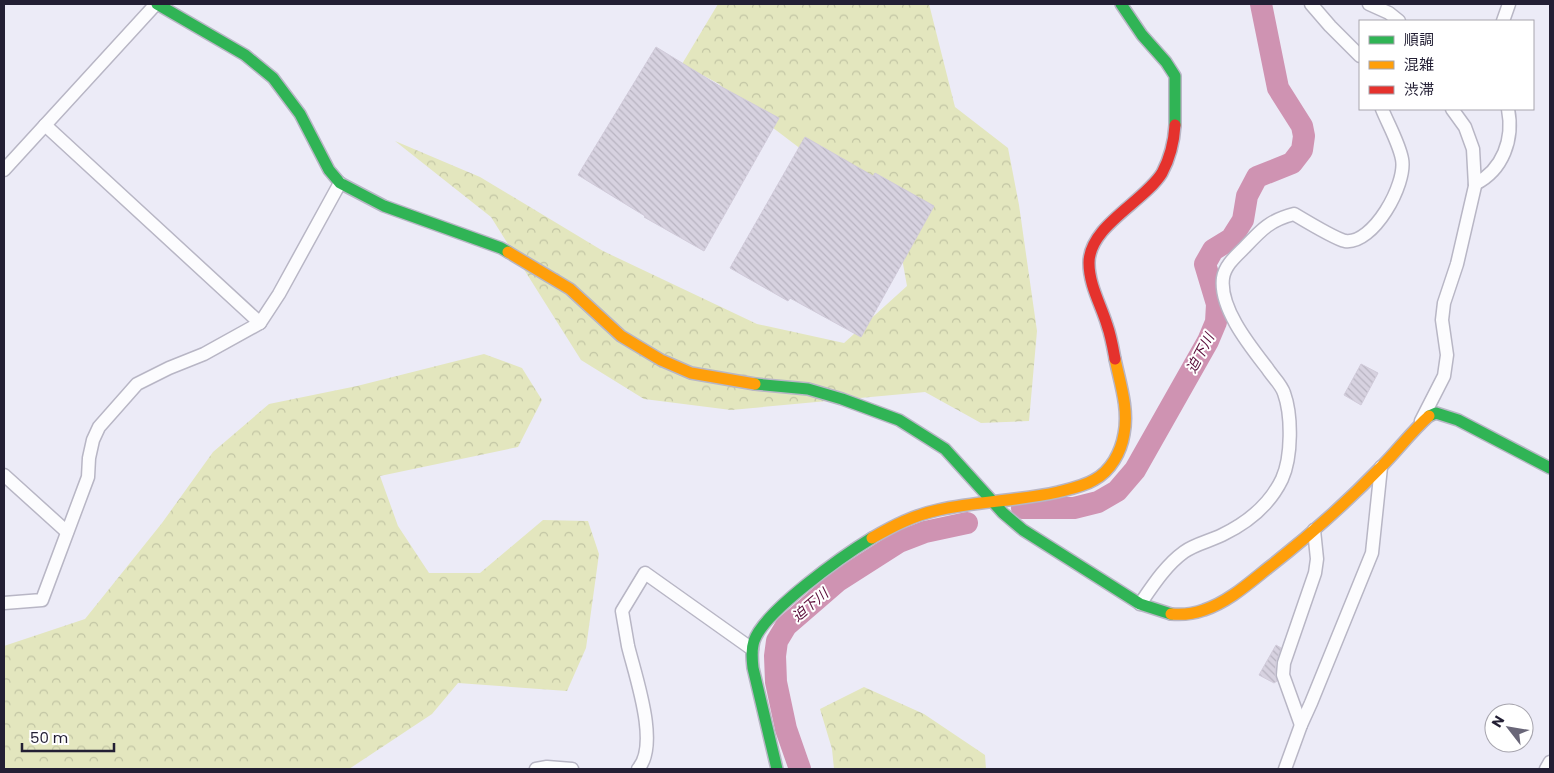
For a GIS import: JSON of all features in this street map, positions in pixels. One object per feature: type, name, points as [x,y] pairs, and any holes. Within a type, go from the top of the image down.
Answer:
[{"type":"street","points":[[4,170],[156,4],[245,55],[273,78],[300,114],[329,170],[340,183],[384,206],[501,248],[570,290],[620,336],[660,360],[683,370],[742,383],[808,389],[899,420],[945,449],[1003,513],[1023,530],[1140,604],[1154,610],[1175,615],[1205,610],[1231,596],[1314,530],[1381,466],[1421,422],[1429,416],[1436,414],[1445,415],[1458,420],[1550,468]]},
{"type":"street","points":[[777,769],[754,674],[752,649],[759,632],[769,617],[852,552],[887,530],[919,514],[962,505],[1043,496],[1068,490],[1093,480],[1107,471],[1122,446],[1127,422],[1123,394],[1108,328],[1090,279],[1089,261],[1092,245],[1112,223],[1156,182],[1171,154],[1176,128],[1175,75],[1140,32],[1121,4]]},
{"type":"street","points":[[1311,4],[1359,55]]},
{"type":"street","points":[[1369,4],[1389,13],[1398,20]]},
{"type":"street","points":[[1503,20],[1509,4]]},
{"type":"street","points":[[1140,604],[1160,575],[1185,552],[1224,534],[1256,513],[1269,500],[1282,478],[1289,449],[1289,412],[1284,391],[1239,330],[1224,296],[1223,278],[1229,264],[1258,234],[1278,218],[1294,214],[1344,241],[1357,240],[1375,225],[1397,191],[1403,171],[1402,159],[1382,110]]},
{"type":"street","points":[[1421,422],[1444,376],[1447,355],[1442,320],[1444,303],[1457,264],[1475,184],[1473,148],[1464,127],[1453,110]]},
{"type":"street","points":[[1475,184],[1487,178],[1503,156],[1508,134],[1508,110]]},
{"type":"street","points":[[45,125],[260,323]]},
{"type":"street","points":[[4,603],[42,600],[88,477],[89,458],[93,440],[99,427],[137,384],[169,368],[204,354],[260,323],[340,183]]},
{"type":"street","points":[[1285,769],[1301,725],[1372,553],[1381,466]]},
{"type":"street","points":[[4,475],[67,532]]},
{"type":"street","points":[[1301,725],[1283,675],[1284,663],[1315,573],[1317,559],[1314,530]]},
{"type":"street","points":[[638,769],[647,744],[645,714],[622,612],[646,573],[752,649]]},
{"type":"street","points":[[1546,769],[1550,762]]},
{"type":"street","points":[[536,769],[546,767],[572,769]]},
{"type":"green space","points":[[718,4],[929,4],[955,107],[1008,148],[1019,205],[1037,331],[1029,421],[981,423],[925,392],[731,410],[644,399],[581,360],[491,217],[395,141],[480,177],[603,251],[757,324],[844,343],[907,286],[894,214],[814,159],[731,96],[719,84],[682,64]]},
{"type":"green space","points":[[484,354],[522,368],[542,400],[518,447],[380,476],[398,526],[429,573],[480,573],[543,520],[588,521],[599,554],[586,648],[567,691],[458,683],[432,714],[349,769],[4,769],[4,646],[85,619],[162,523],[213,452],[269,404],[357,386]]},
{"type":"green space","points":[[864,687],[924,714],[985,755],[986,769],[834,769],[832,749],[820,709]]},
{"type":"building","points":[[656,47],[718,85],[779,118],[704,251],[644,217],[578,175]]},
{"type":"building","points":[[805,137],[873,176],[875,173],[934,206],[861,337],[790,298],[788,301],[730,268]]},
{"type":"building","points":[[1361,364],[1378,373],[1361,405],[1344,395]]},
{"type":"building","points":[[1276,645],[1281,648],[1276,662],[1275,675],[1277,681],[1274,683],[1259,675]]},
{"type":"waterway","name":"迫下川","points":[[1022,508],[1074,508],[1098,502],[1117,491],[1135,470],[1208,341],[1216,322],[1217,304],[1205,264],[1213,250],[1231,239],[1243,220],[1247,196],[1257,177],[1292,163],[1302,150],[1304,136],[1302,126],[1278,88],[1261,4]]},
{"type":"waterway","name":"迫下川","points":[[800,769],[786,729],[776,682],[775,656],[777,641],[786,626],[838,581],[899,542],[925,532],[967,523]]},
{"type":"traffic: fast","points":[[157,4],[245,55],[273,78],[300,114],[329,170],[340,183],[384,206],[508,252]]},
{"type":"traffic: fast","points":[[1121,4],[1142,35],[1166,62],[1175,76],[1175,125]]},
{"type":"traffic: fast","points":[[755,384],[808,389],[899,420],[945,449],[1003,513],[1023,530],[1140,604],[1171,614]]},
{"type":"traffic: fast","points":[[1429,416],[1436,413],[1458,420],[1550,468]]},
{"type":"traffic: fast","points":[[777,769],[753,668],[752,651],[754,641],[761,629],[788,600],[825,570],[872,538]]},
{"type":"traffic: slow","points":[[508,252],[570,289],[621,336],[661,360],[691,373],[755,384]]},
{"type":"traffic: slow","points":[[872,538],[904,521],[929,512],[1058,492],[1086,484],[1100,476],[1118,454],[1123,441],[1125,415],[1115,359]]},
{"type":"traffic: slow","points":[[1171,614],[1188,614],[1213,607],[1245,586],[1298,544],[1341,506],[1429,416]]},
{"type":"traffic: jam","points":[[1115,359],[1112,342],[1091,279],[1089,263],[1091,250],[1107,226],[1154,184],[1162,173],[1171,150],[1175,125]]}]
